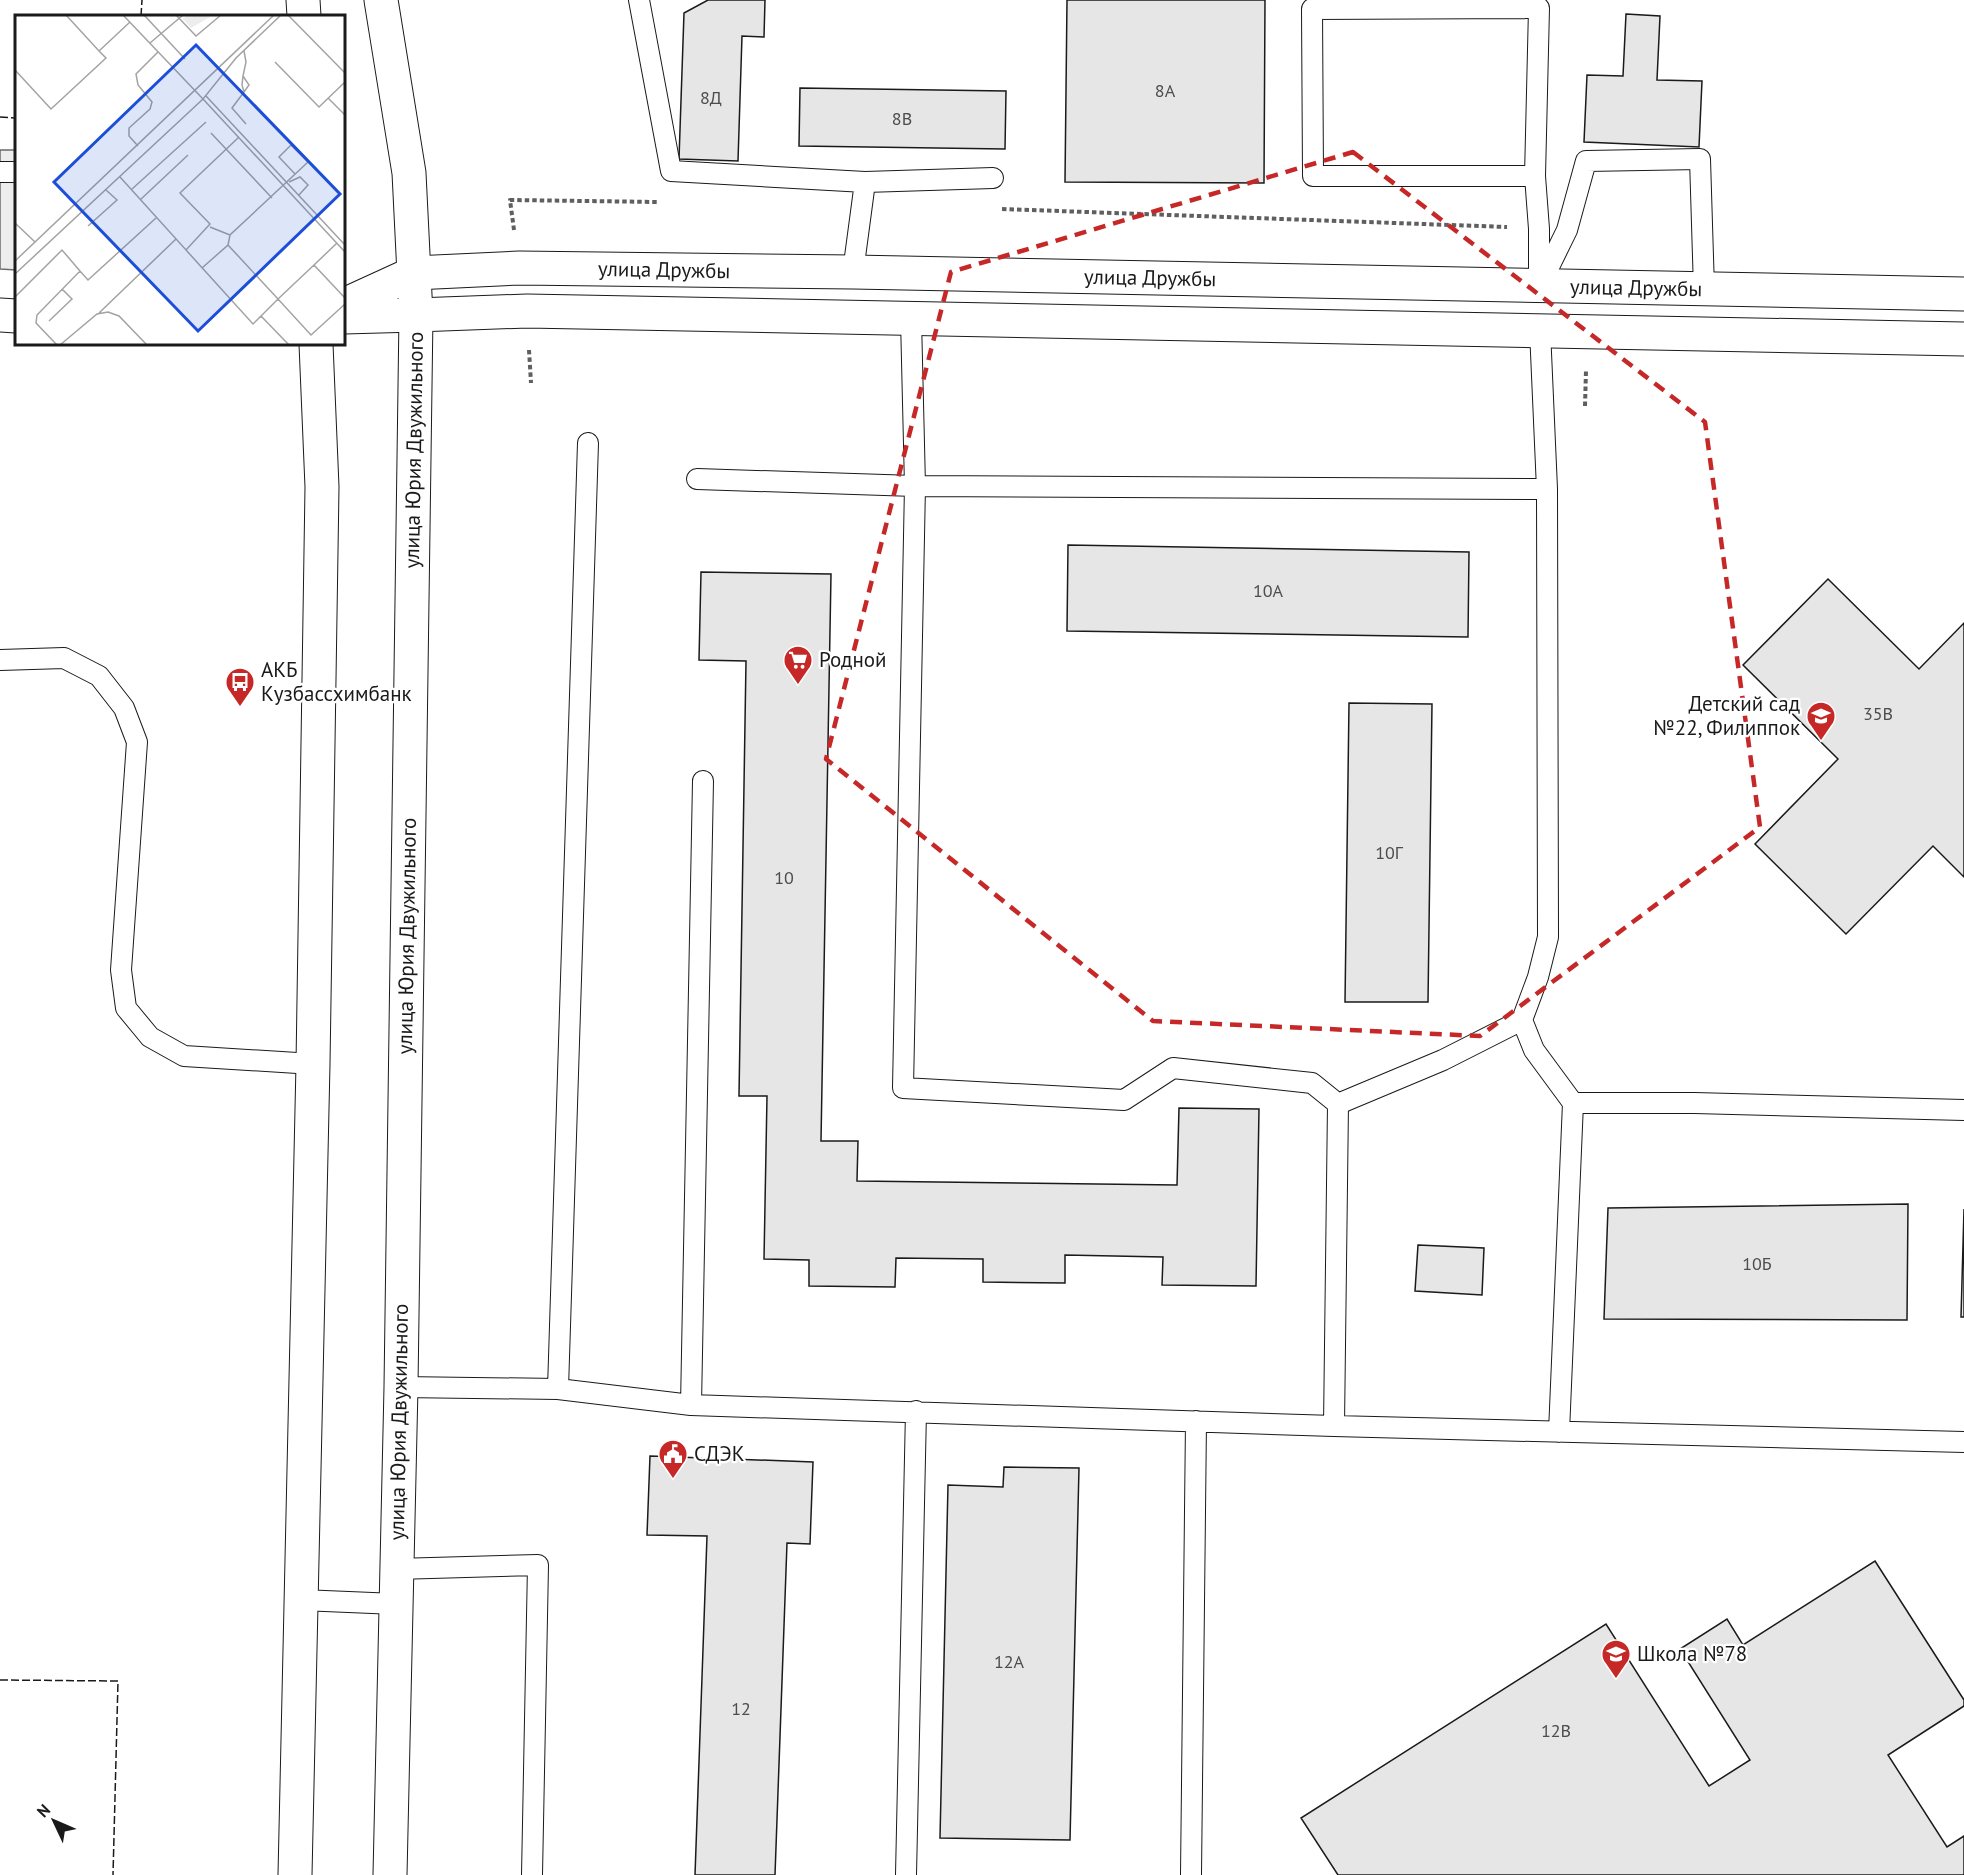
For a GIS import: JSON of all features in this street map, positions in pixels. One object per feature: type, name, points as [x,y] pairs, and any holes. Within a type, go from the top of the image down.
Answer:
[{"type":"main road","points":[[303,0],[304,15]]},
{"type":"main road","name":"улица Юрия Двужильного","points":[[381,0],[409,173],[416,315],[400,1387],[390,1875]]},
{"type":"main road","name":"улица Дружбы","points":[[345,304],[414,273],[519,268],[853,272],[1964,294]]},
{"type":"main road","points":[[1539,286],[1540,330]]},
{"type":"main road","name":"улица Дружбы","points":[[345,317],[527,311],[1964,339]]},
{"type":"main road","points":[[0,315],[15,316]]},
{"type":"main road","points":[[295,1875],[313,1064],[322,487],[316,345]]},
{"type":"lane","points":[[639,0],[671,171],[866,182],[993,177]]},
{"type":"lane","points":[[1535,176],[1312,176],[1312,9],[1539,8],[1535,176],[1539,228],[1539,286]]},
{"type":"lane","points":[[1539,286],[1567,230],[1586,161],[1700,159],[1704,289]]},
{"type":"lane","points":[[853,272],[866,182]]},
{"type":"lane","points":[[911,319],[915,486],[903,1088],[1124,1100],[1173,1068],[1312,1083],[1338,1104]]},
{"type":"lane","points":[[1540,330],[1547,489],[1548,937],[1538,977],[1522,1020],[1534,1050],[1573,1103],[1558,1432]]},
{"type":"lane","points":[[558,1389],[588,443]]},
{"type":"lane","points":[[697,479],[915,486],[1547,489]]},
{"type":"lane","points":[[0,660],[64,658],[99,676],[124,708],[137,742],[121,970],[126,1008],[150,1037],[184,1056],[313,1064]]},
{"type":"lane","points":[[691,1405],[703,782]]},
{"type":"lane","points":[[1338,1104],[1443,1060],[1522,1020]]},
{"type":"lane","points":[[1573,1103],[1694,1103],[1964,1110]]},
{"type":"lane","points":[[1334,1426],[1338,1104]]},
{"type":"lane","points":[[400,1387],[558,1389],[691,1405],[1334,1426],[1964,1442]]},
{"type":"lane","points":[[906,1875],[916,1411]]},
{"type":"lane","points":[[1191,1875],[1196,1421]]},
{"type":"lane","points":[[396,1569],[538,1565],[532,1875]]},
{"type":"lane","points":[[301,1600],[396,1604]]},
{"type":"highlighted area","points":[[1353,152],[1705,422],[1760,827],[1480,1036],[1153,1021],[826,759],[951,272]]},
{"type":"shaded area","points":[[0,150],[15,150],[15,270],[0,269]]},
{"type":"building","points":[[708,0],[765,0],[764,37],[742,36],[738,161],[679,159],[684,13]]},
{"type":"building","points":[[1067,0],[1265,0],[1264,183],[1065,182]]},
{"type":"building","points":[[1626,14],[1660,16],[1657,80],[1702,81],[1699,147],[1584,142],[1587,75],[1623,76]]},
{"type":"building","points":[[800,88],[1006,91],[1005,149],[799,146]]},
{"type":"building","points":[[1068,545],[1469,552],[1468,637],[1067,631]]},
{"type":"building","points":[[701,572],[831,574],[821,1141],[858,1141],[857,1181],[1177,1185],[1179,1108],[1259,1109],[1256,1286],[1162,1285],[1163,1257],[1065,1255],[1065,1283],[983,1282],[983,1259],[896,1258],[895,1287],[809,1286],[809,1260],[764,1259],[767,1096],[739,1096],[746,661],[699,660]]},
{"type":"building","points":[[1828,579],[1919,669],[1964,623],[1964,877],[1933,846],[1846,934],[1755,844],[1838,759],[1743,665]]},
{"type":"building","points":[[1349,703],[1432,704],[1428,1002],[1345,1002]]},
{"type":"building","points":[[1908,1204],[1907,1320],[1604,1319],[1608,1208]]},
{"type":"building","points":[[1964,1209],[1964,1317],[1961,1317]]},
{"type":"building","points":[[1418,1245],[1484,1248],[1482,1295],[1415,1291]]},
{"type":"building","points":[[650,1456],[813,1462],[810,1544],[787,1543],[775,1875],[695,1875],[707,1536],[647,1535]]},
{"type":"building","points":[[1004,1467],[1079,1468],[1070,1840],[940,1838],[948,1485],[1003,1487]]},
{"type":"building","points":[[1875,1561],[1964,1700],[1964,1706],[1888,1755],[1947,1847],[1964,1836],[1964,1875],[1338,1875],[1301,1818],[1606,1624],[1709,1786],[1750,1760],[1680,1649],[1727,1619],[1743,1645]]},
{"type":"fence","points":[[141,15],[142,0]]},
{"type":"fence","points":[[0,117],[15,118]]},
{"type":"fence","points":[[0,1680],[118,1681],[113,1875]]},
{"type":"place","name":"Родной","points":[[798,686]]},
{"type":"place","name":"АКБ Кузбассхимбанк","points":[[240,708]]},
{"type":"place","name":"Детский сад №22, Филиппок","points":[[1821,742]]},
{"type":"place","name":"СДЭК","points":[[673,1480]]},
{"type":"place","name":"Школа №78","points":[[1616,1680]]}]
